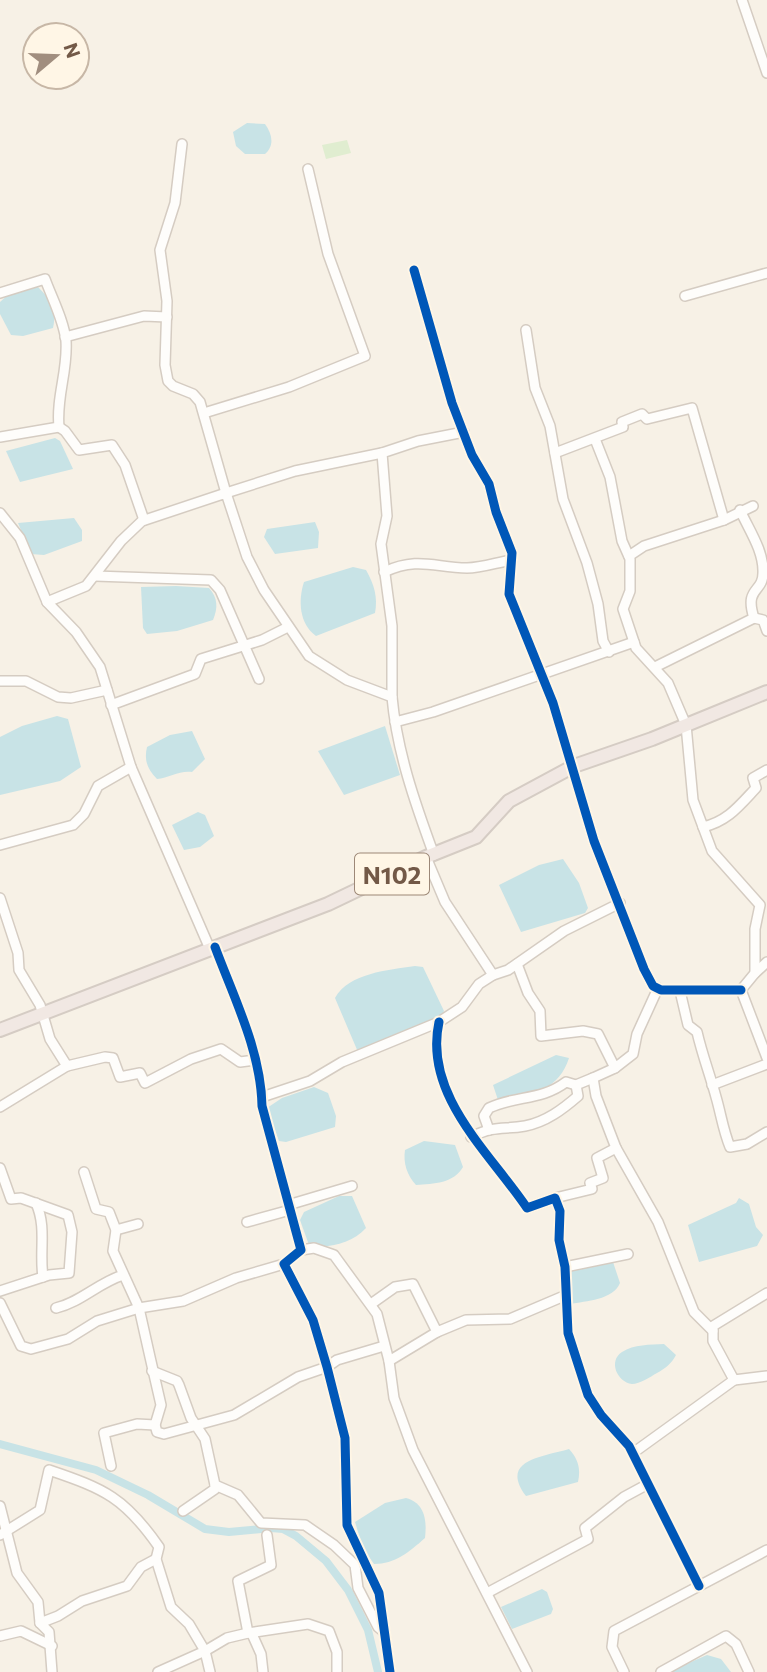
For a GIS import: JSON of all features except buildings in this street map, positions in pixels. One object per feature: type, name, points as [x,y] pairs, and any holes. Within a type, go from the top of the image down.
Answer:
[{"type":"highway","name":"N102","points":[[0,1030],[43,1011],[328,904],[476,837],[509,801],[574,766],[767,692]]},
{"type":"street","points":[[742,0],[767,73]]},
{"type":"street","points":[[182,144],[175,203],[160,250],[167,317],[165,365],[168,381],[177,389],[197,397],[247,557],[273,606],[309,656],[347,680],[392,697]]},
{"type":"street","points":[[204,413],[289,387],[365,356],[328,254],[308,169]]},
{"type":"street","points":[[414,270],[452,403],[472,455],[489,484],[512,560],[509,594],[574,766],[594,841],[621,903],[644,969],[653,986],[658,988],[680,991],[741,990],[767,962]]},
{"type":"street","points":[[685,296],[767,273]]},
{"type":"street","points":[[0,293],[45,279],[65,337],[65,371],[58,402],[59,428]]},
{"type":"street","points":[[65,337],[144,316],[167,317]]},
{"type":"street","points":[[526,330],[535,388],[550,426],[563,499],[587,563],[598,604],[603,641],[609,652]]},
{"type":"street","points":[[555,453],[619,430],[623,427],[622,422],[642,414],[647,419],[692,408],[724,520]]},
{"type":"street","points":[[0,437],[59,428],[65,431],[79,450],[111,445],[120,454],[144,520]]},
{"type":"street","points":[[47,602],[86,586],[131,529],[144,520],[295,471],[464,432]]},
{"type":"street","points":[[595,439],[610,477],[622,541],[629,556],[630,592],[624,609],[634,642],[668,683],[686,725],[693,800],[712,851],[760,905],[755,929],[755,973]]},
{"type":"street","points":[[382,453],[387,493],[381,544],[393,626],[394,722],[412,795],[446,902],[493,975]]},
{"type":"street","points":[[629,556],[655,541],[724,520],[753,506]]},
{"type":"street","points":[[740,510],[763,564],[763,578],[752,592],[750,601],[754,618]]},
{"type":"street","points":[[0,513],[20,538],[47,602],[82,640],[100,667],[131,767],[213,948],[255,1060],[301,1250]]},
{"type":"street","points":[[384,572],[412,563],[438,563],[468,568],[512,560]]},
{"type":"street","points":[[94,576],[211,580],[220,590],[259,679]]},
{"type":"street","points":[[655,667],[754,618],[762,620],[767,631]]},
{"type":"street","points":[[111,705],[195,674],[201,659],[246,646],[288,627]]},
{"type":"street","points":[[394,722],[433,712],[634,642]]},
{"type":"street","points":[[0,681],[26,681],[58,697],[71,698],[107,690]]},
{"type":"street","points":[[0,845],[73,825],[84,814],[98,786],[131,767]]},
{"type":"street","points":[[703,827],[722,823],[731,816],[756,788],[753,778],[767,770]]},
{"type":"street","points":[[0,898],[18,953],[19,970],[43,1011],[50,1039],[66,1066]]},
{"type":"street","points":[[262,1097],[310,1081],[342,1062],[439,1022],[462,1007],[479,984],[517,964],[564,931],[621,903]]},
{"type":"street","points":[[517,964],[528,993],[540,1011],[541,1036],[583,1031],[598,1034],[615,1068]]},
{"type":"street","points":[[489,1130],[484,1116],[489,1108],[509,1101],[529,1100],[557,1090],[566,1082],[576,1084],[593,1078],[615,1068],[633,1054],[637,1034],[658,988]]},
{"type":"street","points":[[741,990],[767,1058]]},
{"type":"street","points":[[680,991],[688,1025],[696,1032],[699,1051],[730,1147],[747,1144],[767,1132]]},
{"type":"street","points":[[439,1022],[437,1058],[450,1095],[471,1137],[527,1208],[592,1189],[590,1183],[603,1178],[597,1158],[616,1148]]},
{"type":"street","points":[[0,1107],[66,1066],[105,1057],[113,1058],[120,1077],[139,1073],[145,1083],[191,1059],[221,1049],[240,1062],[255,1060]]},
{"type":"street","points":[[712,1085],[767,1064]]},
{"type":"street","points":[[593,1078],[596,1096],[616,1148],[658,1222],[694,1312],[713,1331]]},
{"type":"street","points":[[471,1137],[501,1126],[527,1126],[546,1119],[578,1096],[576,1084]]},
{"type":"street","points":[[0,1168],[4,1191],[11,1199],[21,1198],[68,1214],[72,1232],[69,1273],[43,1277],[0,1291]]},
{"type":"street","points":[[84,1171],[96,1209],[109,1212],[116,1230],[113,1251],[139,1308],[161,1405],[155,1425],[157,1432],[164,1434],[234,1415],[298,1377],[327,1367],[337,1360],[384,1346]]},
{"type":"street","points":[[247,1222],[352,1186]]},
{"type":"street","points":[[555,1198],[565,1267],[568,1333],[588,1395],[633,1453],[699,1587]]},
{"type":"street","points":[[36,1203],[44,1231],[41,1260],[43,1277]]},
{"type":"street","points":[[116,1230],[138,1224]]},
{"type":"street","points":[[0,1303],[21,1346],[31,1349],[68,1339],[97,1321],[139,1308],[183,1301],[236,1278],[284,1264],[301,1250],[314,1248],[334,1255],[354,1286],[371,1304],[380,1324],[394,1398],[413,1450],[527,1672]]},
{"type":"street","points":[[565,1267],[628,1254]]},
{"type":"street","points":[[284,1264],[313,1320],[327,1367],[345,1438],[347,1525],[379,1593],[390,1672]]},
{"type":"street","points":[[55,1308],[75,1302],[103,1281],[122,1275]]},
{"type":"street","points":[[371,1304],[395,1287],[413,1284],[437,1332]]},
{"type":"street","points":[[734,1380],[713,1341],[713,1326],[767,1293]]},
{"type":"street","points":[[389,1361],[437,1332],[466,1320],[510,1320],[565,1296]]},
{"type":"street","points":[[152,1371],[177,1381],[205,1439],[215,1485],[212,1492],[183,1511]]},
{"type":"street","points":[[633,1453],[734,1380],[767,1376]]},
{"type":"street","points":[[111,1466],[104,1433],[137,1424],[155,1425]]},
{"type":"street","points":[[3,1532],[40,1510],[49,1470],[90,1485],[132,1510],[159,1547],[156,1559],[171,1607],[189,1624],[205,1651],[210,1672]]},
{"type":"street","points":[[487,1593],[588,1539],[585,1528],[605,1515],[624,1497],[648,1484]]},
{"type":"street","points":[[215,1485],[238,1495],[261,1523],[305,1525],[334,1545],[355,1564],[358,1588],[378,1627],[384,1632]]},
{"type":"street","points":[[0,1506],[3,1532],[17,1573],[38,1602],[40,1623],[49,1632],[52,1672]]},
{"type":"street","points":[[263,1672],[261,1654],[250,1633],[238,1581],[271,1565],[267,1535]]},
{"type":"street","points":[[624,1672],[612,1647],[614,1631],[767,1550]]},
{"type":"street","points":[[40,1623],[58,1616],[82,1601],[127,1586],[141,1567],[156,1559]]},
{"type":"street","points":[[158,1672],[227,1638],[317,1625],[329,1630],[335,1644],[337,1672]]},
{"type":"street","points":[[0,1636],[21,1631],[52,1646]]},
{"type":"street","points":[[661,1672],[726,1636],[736,1644],[749,1672]]},
{"type":"green space","points":[[347,140],[351,153],[326,159],[322,145]]},
{"type":"water","points":[[247,123],[265,124],[271,136],[271,143],[265,154],[245,154],[236,146],[233,132]]},
{"type":"water","points":[[38,287],[52,306],[53,328],[23,336],[11,335],[0,314],[0,302],[9,294]]},
{"type":"water","points":[[55,438],[60,441],[73,469],[20,482],[6,451]]},
{"type":"water","points":[[74,518],[82,530],[82,541],[44,555],[31,554],[18,523]]},
{"type":"water","points":[[315,522],[319,532],[318,548],[275,554],[264,537],[267,529]]},
{"type":"water","points":[[353,567],[366,570],[369,575],[376,596],[375,613],[316,636],[306,625],[301,611],[304,582]]},
{"type":"water","points":[[141,587],[209,588],[216,603],[213,620],[177,631],[147,634],[143,628]]},
{"type":"water","points":[[57,716],[68,719],[81,767],[60,781],[0,795],[0,737],[22,726]]},
{"type":"water","points":[[385,726],[400,775],[344,795],[318,751]]},
{"type":"water","points":[[192,731],[205,759],[192,772],[157,779],[147,764],[147,747],[170,735]]},
{"type":"water","points":[[198,812],[205,815],[214,836],[200,847],[184,850],[172,825]]},
{"type":"water","points":[[563,859],[579,883],[588,908],[585,913],[521,932],[499,885],[539,865]]},
{"type":"water","points":[[415,966],[423,967],[444,1011],[441,1018],[358,1052],[335,998],[341,990],[359,978]]},
{"type":"water","points":[[556,1055],[569,1058],[558,1078],[550,1085],[532,1093],[498,1100],[493,1085]]},
{"type":"water","points":[[314,1087],[328,1093],[336,1116],[335,1127],[286,1142],[279,1141],[267,1108],[282,1098]]},
{"type":"water","points":[[424,1141],[455,1145],[463,1167],[443,1182],[416,1185],[406,1169],[405,1150]]},
{"type":"water","points":[[339,1196],[352,1196],[366,1228],[354,1238],[340,1244],[309,1245],[300,1220],[304,1212]]},
{"type":"water","points":[[739,1198],[749,1204],[756,1227],[763,1235],[757,1246],[699,1262],[688,1225],[736,1203]]},
{"type":"water","points":[[613,1262],[620,1283],[616,1289],[598,1299],[570,1304],[568,1268]]},
{"type":"water","points":[[664,1344],[676,1355],[663,1369],[645,1380],[632,1384],[622,1379],[616,1371],[618,1356],[627,1349]]},
{"type":"water","points":[[569,1449],[578,1464],[578,1482],[526,1496],[519,1484],[521,1467],[536,1458]]},
{"type":"water","points":[[406,1498],[421,1508],[426,1525],[425,1538],[395,1559],[374,1564],[363,1548],[355,1522],[385,1503]]},
{"type":"water","points":[[542,1589],[547,1592],[553,1609],[551,1614],[512,1629],[501,1607]]},
{"type":"water","points":[[707,1655],[721,1659],[731,1672],[668,1672]]},
{"type":"waterway","points":[[0,1444],[96,1470],[148,1495],[205,1529],[229,1532],[271,1528],[283,1529],[296,1536],[326,1561],[348,1590],[368,1630],[378,1672]]},
{"type":"cycle path","points":[[414,270],[452,403],[472,455],[489,484],[496,512],[512,553],[509,594],[553,703],[594,841],[644,969],[653,986],[661,990],[741,990]]},
{"type":"cycle path","points":[[215,947],[245,1025],[257,1065],[262,1106],[301,1250],[284,1264],[313,1320],[327,1367],[345,1438],[347,1525],[379,1593],[390,1672]]},
{"type":"cycle path","points":[[439,1022],[437,1049],[441,1074],[463,1122],[527,1208],[555,1198],[560,1211],[559,1240],[565,1267],[568,1333],[588,1395],[601,1415],[629,1446],[699,1586]]}]
